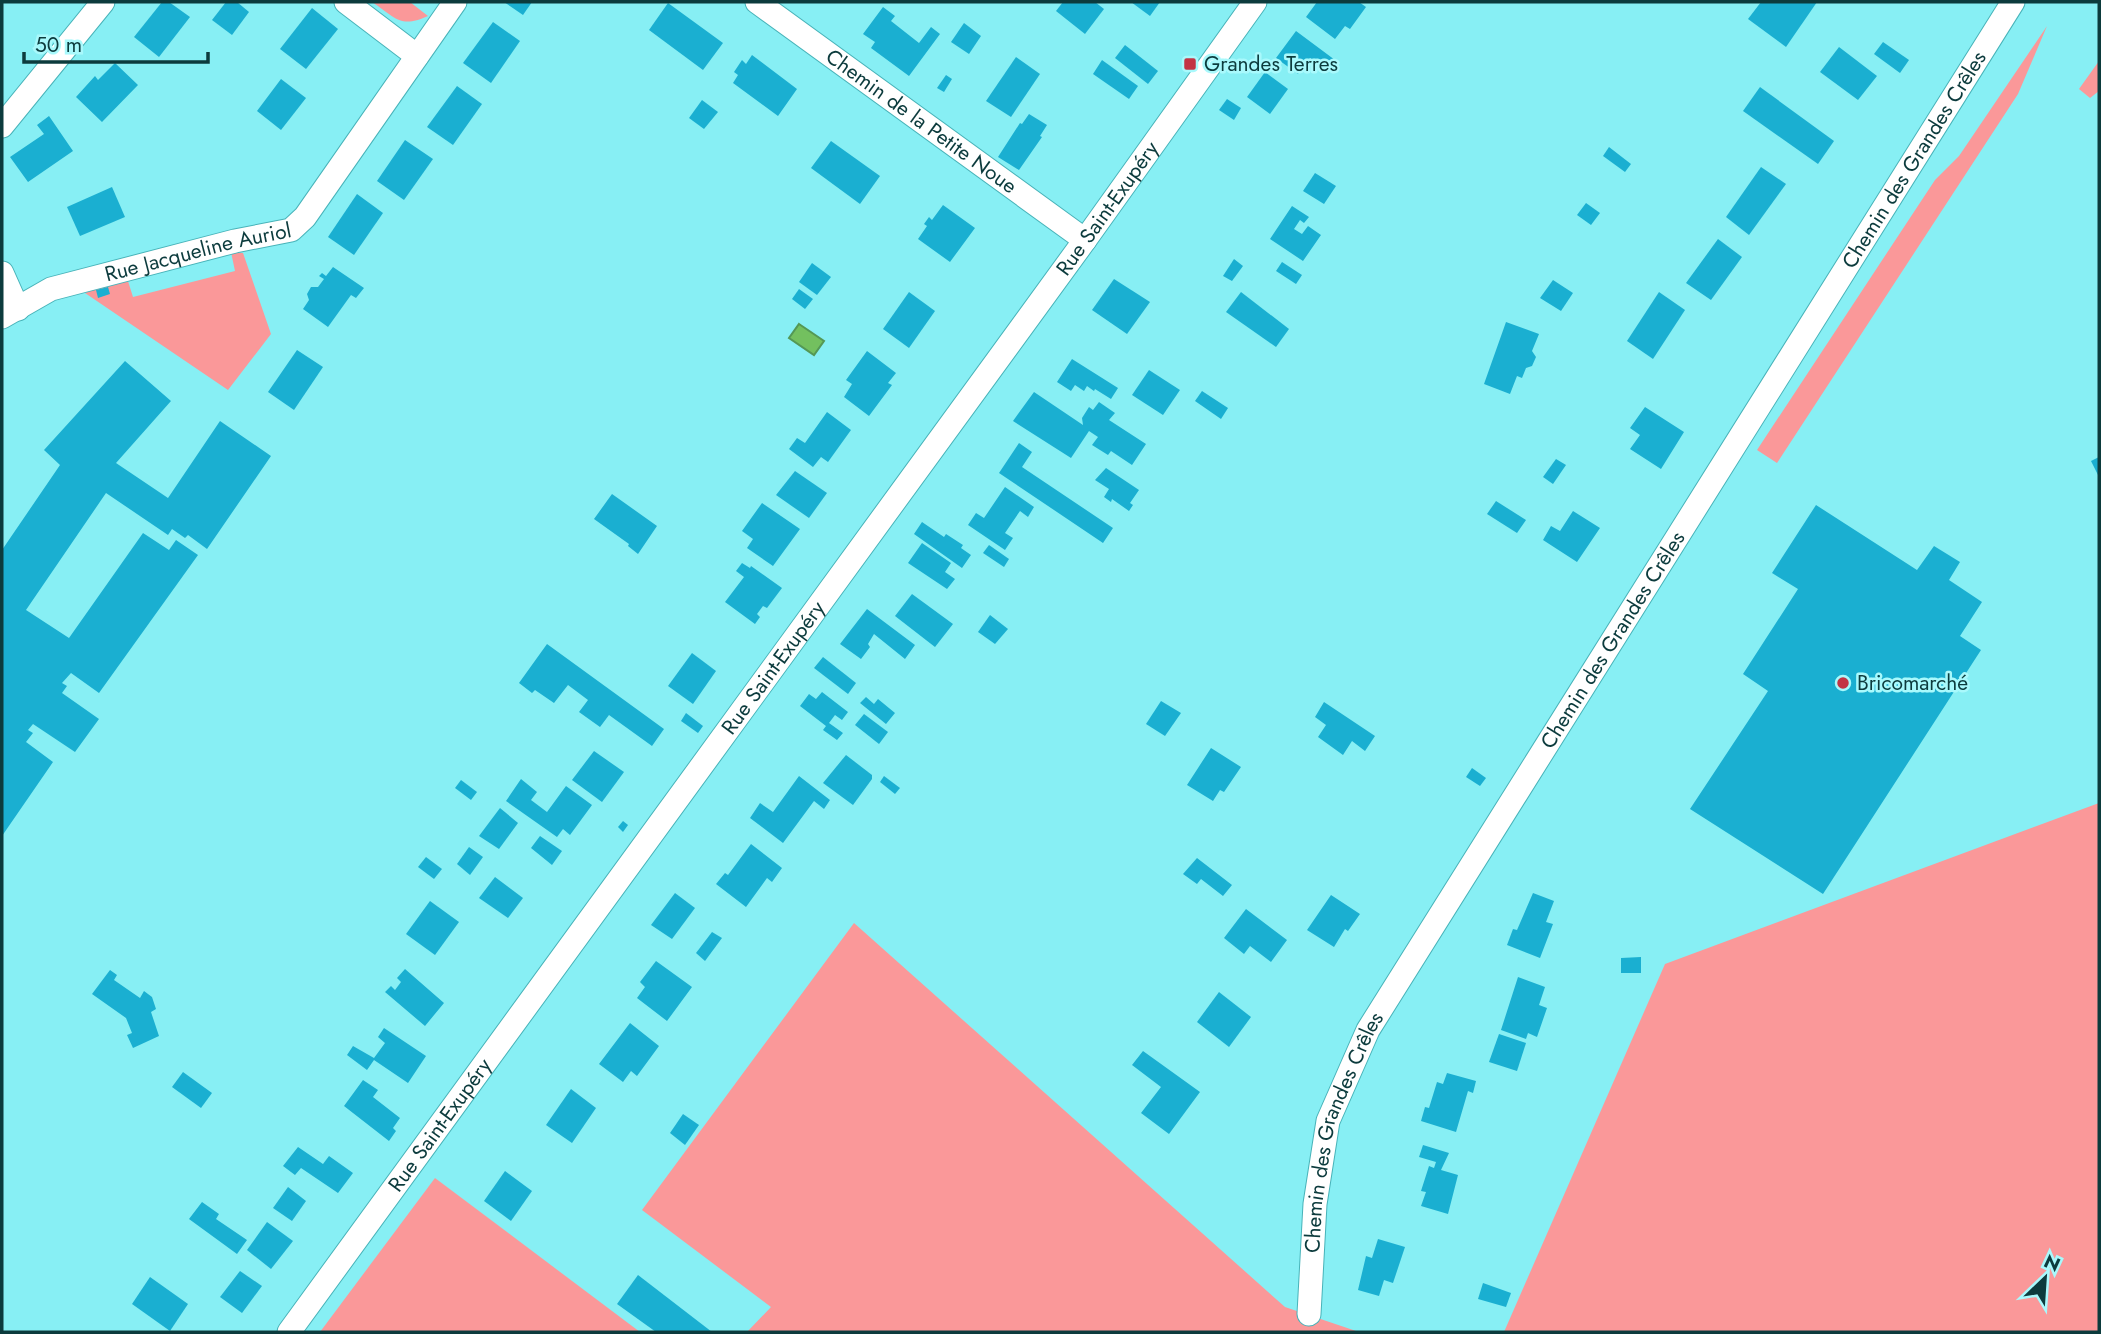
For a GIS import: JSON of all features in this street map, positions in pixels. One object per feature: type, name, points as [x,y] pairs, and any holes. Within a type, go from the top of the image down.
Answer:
[{"type":"street","points":[[2,126],[103,2]]},
{"type":"street","points":[[346,2],[417,56]]},
{"type":"street","name":"Rue Jacqueline Auriol","points":[[10,313],[51,289],[291,229],[305,217],[455,2]]},
{"type":"street","name":"Chemin de la Petite Noue","points":[[757,2],[1085,240]]},
{"type":"street","name":"Rue Saint-Exupéry","points":[[289,1332],[1085,240],[1255,2]]},
{"type":"street","name":"Chemin des Grandes Crêles","points":[[1309,1314],[1315,1204],[1328,1121],[1368,1030],[2013,2]]},
{"type":"street","points":[[2,273],[10,313]]},
{"type":"shaded area","points":[[372,2],[410,2],[428,16],[411,21],[398,20]]},
{"type":"shaded area","points":[[2047,26],[2018,94],[1777,463],[1757,450],[1935,180],[1959,156]]},
{"type":"shaded area","points":[[2099,61],[2099,91],[2090,98],[2079,89]]},
{"type":"shaded area","points":[[231,252],[243,253],[271,334],[228,390],[85,293],[127,278],[133,297],[235,271]]},
{"type":"shaded area","points":[[799,324],[824,341],[814,355],[789,338]]},
{"type":"shaded area","points":[[2099,803],[2099,1332],[1504,1332],[1665,964]]},
{"type":"shaded area","points":[[854,923],[1285,1307],[1359,1332],[747,1332],[771,1307],[642,1210]]},
{"type":"shaded area","points":[[435,1178],[640,1332],[320,1332]]},
{"type":"building","points":[[162,2],[169,2],[190,17],[159,57],[134,37]]},
{"type":"building","points":[[226,2],[237,2],[249,12],[232,35],[212,20]]},
{"type":"building","points":[[504,2],[532,2],[523,15]]},
{"type":"building","points":[[1063,2],[1095,2],[1104,9],[1085,34],[1056,11]]},
{"type":"building","points":[[1131,2],[1160,2],[1150,16]]},
{"type":"building","points":[[1317,2],[1359,2],[1366,7],[1350,29],[1345,26],[1335,39],[1306,17]]},
{"type":"building","points":[[1761,2],[1817,2],[1786,47],[1748,19]]},
{"type":"building","points":[[668,3],[723,43],[703,70],[649,30]]},
{"type":"building","points":[[883,7],[895,16],[891,21],[919,43],[931,27],[940,34],[909,76],[871,48],[875,42],[863,34]]},
{"type":"building","points":[[312,8],[338,29],[306,69],[280,49]]},
{"type":"building","points":[[493,22],[520,41],[491,83],[463,63]]},
{"type":"building","points":[[964,23],[981,36],[969,54],[951,42]]},
{"type":"building","points":[[1296,31],[1335,60],[1327,70],[1310,58],[1298,74],[1276,58]]},
{"type":"building","points":[[1883,42],[1909,60],[1900,73],[1874,54]]},
{"type":"building","points":[[1125,45],[1158,71],[1148,84],[1115,58]]},
{"type":"building","points":[[1839,47],[1877,76],[1858,100],[1820,72]]},
{"type":"building","points":[[752,55],[797,89],[778,116],[733,83],[738,75],[734,72],[742,60],[746,64]]},
{"type":"building","points":[[1016,57],[1040,74],[1011,117],[986,101]]},
{"type":"building","points":[[1102,60],[1138,86],[1129,99],[1093,74]]},
{"type":"building","points":[[115,63],[138,85],[102,122],[76,97],[95,76],[98,80]]},
{"type":"building","points":[[1265,72],[1288,89],[1270,114],[1247,97]]},
{"type":"building","points":[[946,75],[952,79],[944,92],[937,88]]},
{"type":"building","points":[[281,79],[306,98],[281,130],[257,111]]},
{"type":"building","points":[[457,86],[482,104],[453,145],[427,127]]},
{"type":"building","points":[[1760,87],[1834,141],[1818,164],[1743,111]]},
{"type":"building","points":[[1227,99],[1241,108],[1234,120],[1219,110]]},
{"type":"building","points":[[702,100],[718,112],[704,129],[689,118]]},
{"type":"building","points":[[1029,114],[1047,125],[1019,170],[998,157]]},
{"type":"building","points":[[49,116],[73,151],[28,182],[10,157],[44,134],[37,125]]},
{"type":"building","points":[[405,140],[433,159],[404,200],[377,181]]},
{"type":"building","points":[[831,141],[880,176],[860,204],[811,168]]},
{"type":"building","points":[[1609,147],[1631,164],[1625,172],[1603,156]]},
{"type":"building","points":[[1761,167],[1786,184],[1749,235],[1726,217]]},
{"type":"building","points":[[1315,173],[1336,186],[1324,204],[1303,191]]},
{"type":"building","points":[[112,187],[125,217],[80,236],[67,207]]},
{"type":"building","points":[[357,194],[383,213],[354,255],[328,237]]},
{"type":"building","points":[[1586,203],[1600,213],[1591,225],[1577,215]]},
{"type":"building","points":[[943,205],[975,228],[950,262],[918,239],[927,226],[924,224],[929,217],[932,220]]},
{"type":"building","points":[[1292,206],[1309,217],[1304,223],[1300,220],[1294,229],[1302,234],[1308,226],[1321,235],[1303,261],[1270,239]]},
{"type":"building","points":[[1718,239],[1742,257],[1711,300],[1686,283]]},
{"type":"building","points":[[1234,259],[1243,266],[1232,281],[1223,276]]},
{"type":"building","points":[[1282,262],[1302,275],[1296,284],[1276,271]]},
{"type":"building","points":[[812,263],[831,277],[817,295],[799,282]]},
{"type":"building","points":[[333,267],[364,288],[356,298],[351,295],[328,327],[303,309],[309,300],[307,294],[311,287],[318,287],[324,279],[319,276],[322,273],[326,276]]},
{"type":"building","points":[[1114,279],[1150,302],[1127,334],[1092,310]]},
{"type":"building","points":[[1553,280],[1573,293],[1561,311],[1540,298]]},
{"type":"building","points":[[108,287],[110,294],[98,298],[96,290]]},
{"type":"building","points":[[799,289],[813,299],[805,309],[792,299]]},
{"type":"building","points":[[909,292],[935,311],[909,348],[883,329]]},
{"type":"building","points":[[1241,292],[1289,329],[1276,347],[1226,312]]},
{"type":"building","points":[[1659,292],[1685,310],[1653,359],[1627,341]]},
{"type":"building","points":[[1506,322],[1539,334],[1532,351],[1536,357],[1532,366],[1526,368],[1522,378],[1517,376],[1510,394],[1484,384]]},
{"type":"building","points":[[297,350],[323,367],[294,410],[268,392]]},
{"type":"building","points":[[867,351],[896,373],[888,383],[892,385],[869,416],[844,397],[852,384],[846,380]]},
{"type":"building","points":[[1072,359],[1118,388],[1111,399],[1087,386],[1084,391],[1075,385],[1071,391],[1057,382]]},
{"type":"building","points":[[125,361],[171,401],[116,463],[168,498],[220,421],[271,456],[207,549],[188,535],[185,538],[172,529],[168,535],[106,493],[26,610],[69,638],[143,533],[169,550],[176,540],[198,555],[99,693],[71,673],[62,683],[67,686],[62,693],[99,719],[75,752],[33,724],[28,730],[33,733],[26,742],[53,762],[2,836],[2,550],[60,465],[44,450]]},
{"type":"building","points":[[1149,370],[1180,390],[1163,415],[1132,395]]},
{"type":"building","points":[[1202,391],[1228,408],[1221,419],[1195,401]]},
{"type":"building","points":[[1034,392],[1083,425],[1082,418],[1089,407],[1093,410],[1099,402],[1115,413],[1109,420],[1146,444],[1132,465],[1111,451],[1108,455],[1092,445],[1098,437],[1089,431],[1071,458],[1013,421]]},
{"type":"building","points":[[1645,407],[1684,432],[1661,469],[1630,449],[1640,435],[1630,428]]},
{"type":"building","points":[[827,412],[851,430],[828,462],[821,457],[813,467],[789,449],[797,438],[805,443]]},
{"type":"building","points":[[1019,443],[1032,452],[1022,467],[1113,528],[1103,543],[999,473]]},
{"type":"building","points":[[2099,457],[2099,477],[2091,461]]},
{"type":"building","points":[[1556,459],[1566,465],[1553,484],[1543,477]]},
{"type":"building","points":[[1106,468],[1139,490],[1130,503],[1133,505],[1129,511],[1112,499],[1111,502],[1104,497],[1109,489],[1095,480]]},
{"type":"building","points":[[795,471],[827,493],[809,518],[776,495]]},
{"type":"building","points":[[1005,487],[1034,507],[1028,517],[1020,511],[1005,533],[1013,538],[1005,550],[968,525],[976,513],[984,518]]},
{"type":"building","points":[[612,494],[657,526],[638,554],[629,544],[594,519]]},
{"type":"building","points":[[1496,501],[1526,520],[1517,533],[1487,514]]},
{"type":"building","points":[[762,503],[800,529],[773,566],[747,548],[753,539],[742,531]]},
{"type":"building","points":[[1816,505],[1917,570],[1934,546],[1960,562],[1949,580],[1982,602],[1960,636],[1981,650],[1823,894],[1690,809],[1768,691],[1743,674],[1798,589],[1772,573]]},
{"type":"building","points":[[1573,511],[1600,528],[1577,562],[1543,540],[1551,526],[1560,531]]},
{"type":"building","points":[[922,522],[944,537],[946,534],[963,545],[961,548],[971,555],[962,568],[914,534]]},
{"type":"building","points":[[922,543],[951,563],[945,572],[955,579],[947,589],[908,563]]},
{"type":"building","points":[[989,545],[1009,559],[1004,567],[983,553]]},
{"type":"building","points":[[742,563],[750,568],[751,566],[782,588],[767,608],[763,606],[757,614],[760,617],[755,624],[725,602],[744,577],[736,571]]},
{"type":"building","points":[[912,594],[953,624],[935,647],[895,616]]},
{"type":"building","points":[[867,609],[915,645],[905,659],[874,634],[868,644],[870,647],[861,659],[840,644]]},
{"type":"building","points":[[990,615],[1008,629],[995,644],[978,632]]},
{"type":"building","points":[[547,644],[664,729],[652,746],[609,715],[600,727],[579,712],[588,700],[568,685],[554,703],[535,690],[532,693],[519,683]]},
{"type":"building","points":[[692,653],[716,671],[693,704],[668,686]]},
{"type":"building","points":[[823,657],[856,683],[848,694],[814,668]]},
{"type":"building","points":[[822,692],[848,712],[842,720],[835,715],[829,723],[843,733],[837,740],[823,730],[826,726],[800,706],[809,694],[816,699]]},
{"type":"building","points":[[866,697],[874,704],[878,699],[895,713],[886,724],[860,703]]},
{"type":"building","points":[[1161,701],[1181,713],[1165,736],[1146,724]]},
{"type":"building","points":[[1324,702],[1375,736],[1365,751],[1352,741],[1343,755],[1318,737],[1326,725],[1315,717]]},
{"type":"building","points":[[686,713],[703,726],[698,733],[681,721]]},
{"type":"building","points":[[864,714],[888,732],[879,744],[855,725]]},
{"type":"building","points":[[1211,748],[1241,767],[1224,792],[1220,790],[1213,801],[1187,785]]},
{"type":"building","points":[[594,751],[624,772],[602,802],[572,780]]},
{"type":"building","points":[[846,755],[872,775],[872,779],[853,805],[823,783]]},
{"type":"building","points":[[1472,768],[1486,778],[1480,786],[1466,777]]},
{"type":"building","points":[[799,776],[830,800],[824,809],[814,801],[783,843],[750,818],[760,803],[773,812]]},
{"type":"building","points":[[884,776],[900,788],[895,794],[880,782]]},
{"type":"building","points":[[521,779],[537,792],[531,800],[547,812],[566,786],[592,805],[570,835],[563,829],[557,837],[506,801]]},
{"type":"building","points":[[461,780],[477,792],[471,800],[455,788]]},
{"type":"building","points":[[500,808],[518,823],[499,849],[479,836]]},
{"type":"building","points":[[623,821],[628,825],[623,832],[618,827]]},
{"type":"building","points":[[540,836],[562,851],[552,865],[531,848]]},
{"type":"building","points":[[751,844],[782,868],[772,882],[767,878],[746,907],[716,884],[725,873],[728,875]]},
{"type":"building","points":[[469,847],[483,857],[470,875],[457,864]]},
{"type":"building","points":[[426,857],[442,869],[434,879],[418,867]]},
{"type":"building","points":[[1197,858],[1232,885],[1223,896],[1201,879],[1197,884],[1183,874]]},
{"type":"building","points":[[495,877],[523,898],[508,918],[479,898]]},
{"type":"building","points":[[675,893],[695,908],[672,939],[651,925]]},
{"type":"building","points":[[1533,893],[1554,901],[1546,922],[1553,924],[1540,958],[1507,945],[1513,929],[1517,930]]},
{"type":"building","points":[[1331,895],[1360,914],[1348,931],[1345,929],[1334,947],[1307,930]]},
{"type":"building","points":[[430,901],[459,922],[435,955],[406,934]]},
{"type":"building","points":[[1246,909],[1287,940],[1271,962],[1250,946],[1244,954],[1224,938]]},
{"type":"building","points":[[712,932],[722,938],[705,961],[696,953]]},
{"type":"building","points":[[1641,957],[1641,973],[1621,973],[1621,958]]},
{"type":"building","points":[[656,961],[692,987],[667,1021],[637,998],[645,987],[640,982]]},
{"type":"building","points":[[405,969],[444,1003],[425,1026],[385,992],[391,986],[395,990],[401,982],[397,978]]},
{"type":"building","points":[[110,970],[117,975],[114,980],[140,998],[144,991],[152,997],[156,1009],[151,1012],[159,1036],[133,1048],[127,1035],[132,1033],[126,1018],[92,994]]},
{"type":"building","points":[[1518,977],[1545,987],[1539,1005],[1547,1008],[1537,1037],[1528,1033],[1526,1039],[1501,1030]]},
{"type":"building","points":[[1219,992],[1251,1017],[1229,1047],[1197,1022]]},
{"type":"building","points":[[630,1023],[659,1046],[637,1076],[631,1071],[623,1082],[599,1064]]},
{"type":"building","points":[[384,1028],[426,1056],[408,1083],[374,1060],[367,1070],[347,1055],[353,1046],[374,1058],[385,1043],[378,1037]]},
{"type":"building","points":[[1499,1034],[1526,1043],[1517,1071],[1489,1062]]},
{"type":"building","points":[[1143,1051],[1200,1092],[1169,1134],[1141,1113],[1161,1087],[1132,1065]]},
{"type":"building","points":[[183,1072],[212,1093],[201,1108],[172,1087]]},
{"type":"building","points":[[1447,1073],[1476,1081],[1473,1093],[1468,1091],[1456,1132],[1421,1121],[1425,1107],[1429,1108],[1437,1082],[1443,1084]]},
{"type":"building","points":[[363,1080],[378,1090],[373,1097],[400,1118],[389,1141],[344,1106]]},
{"type":"building","points":[[571,1089],[596,1108],[572,1143],[546,1125]]},
{"type":"building","points":[[683,1114],[699,1125],[685,1145],[670,1133]]},
{"type":"building","points":[[1423,1145],[1449,1153],[1441,1170],[1458,1175],[1448,1214],[1421,1206],[1426,1192],[1421,1191],[1429,1166],[1434,1168],[1436,1162],[1419,1157]]},
{"type":"building","points":[[298,1147],[323,1164],[329,1156],[353,1173],[338,1193],[301,1168],[295,1175],[283,1166]]},
{"type":"building","points":[[505,1171],[532,1191],[511,1221],[484,1201]]},
{"type":"building","points":[[288,1187],[306,1201],[292,1221],[273,1208]]},
{"type":"building","points":[[202,1202],[219,1214],[216,1219],[247,1240],[237,1254],[189,1219]]},
{"type":"building","points":[[267,1222],[293,1241],[271,1269],[247,1250]]},
{"type":"building","points":[[1378,1239],[1405,1247],[1393,1283],[1384,1280],[1379,1296],[1358,1290],[1366,1256],[1372,1258]]},
{"type":"building","points":[[240,1271],[262,1286],[242,1313],[220,1297]]},
{"type":"building","points":[[638,1275],[712,1332],[656,1332],[617,1304]]},
{"type":"building","points":[[150,1277],[188,1304],[170,1331],[132,1304]]},
{"type":"building","points":[[1483,1283],[1511,1293],[1506,1307],[1478,1299]]},
{"type":"place","name":"Grandes Terres","points":[[1190,64]]},
{"type":"place","name":"Bricomarché","points":[[1843,683]]}]
